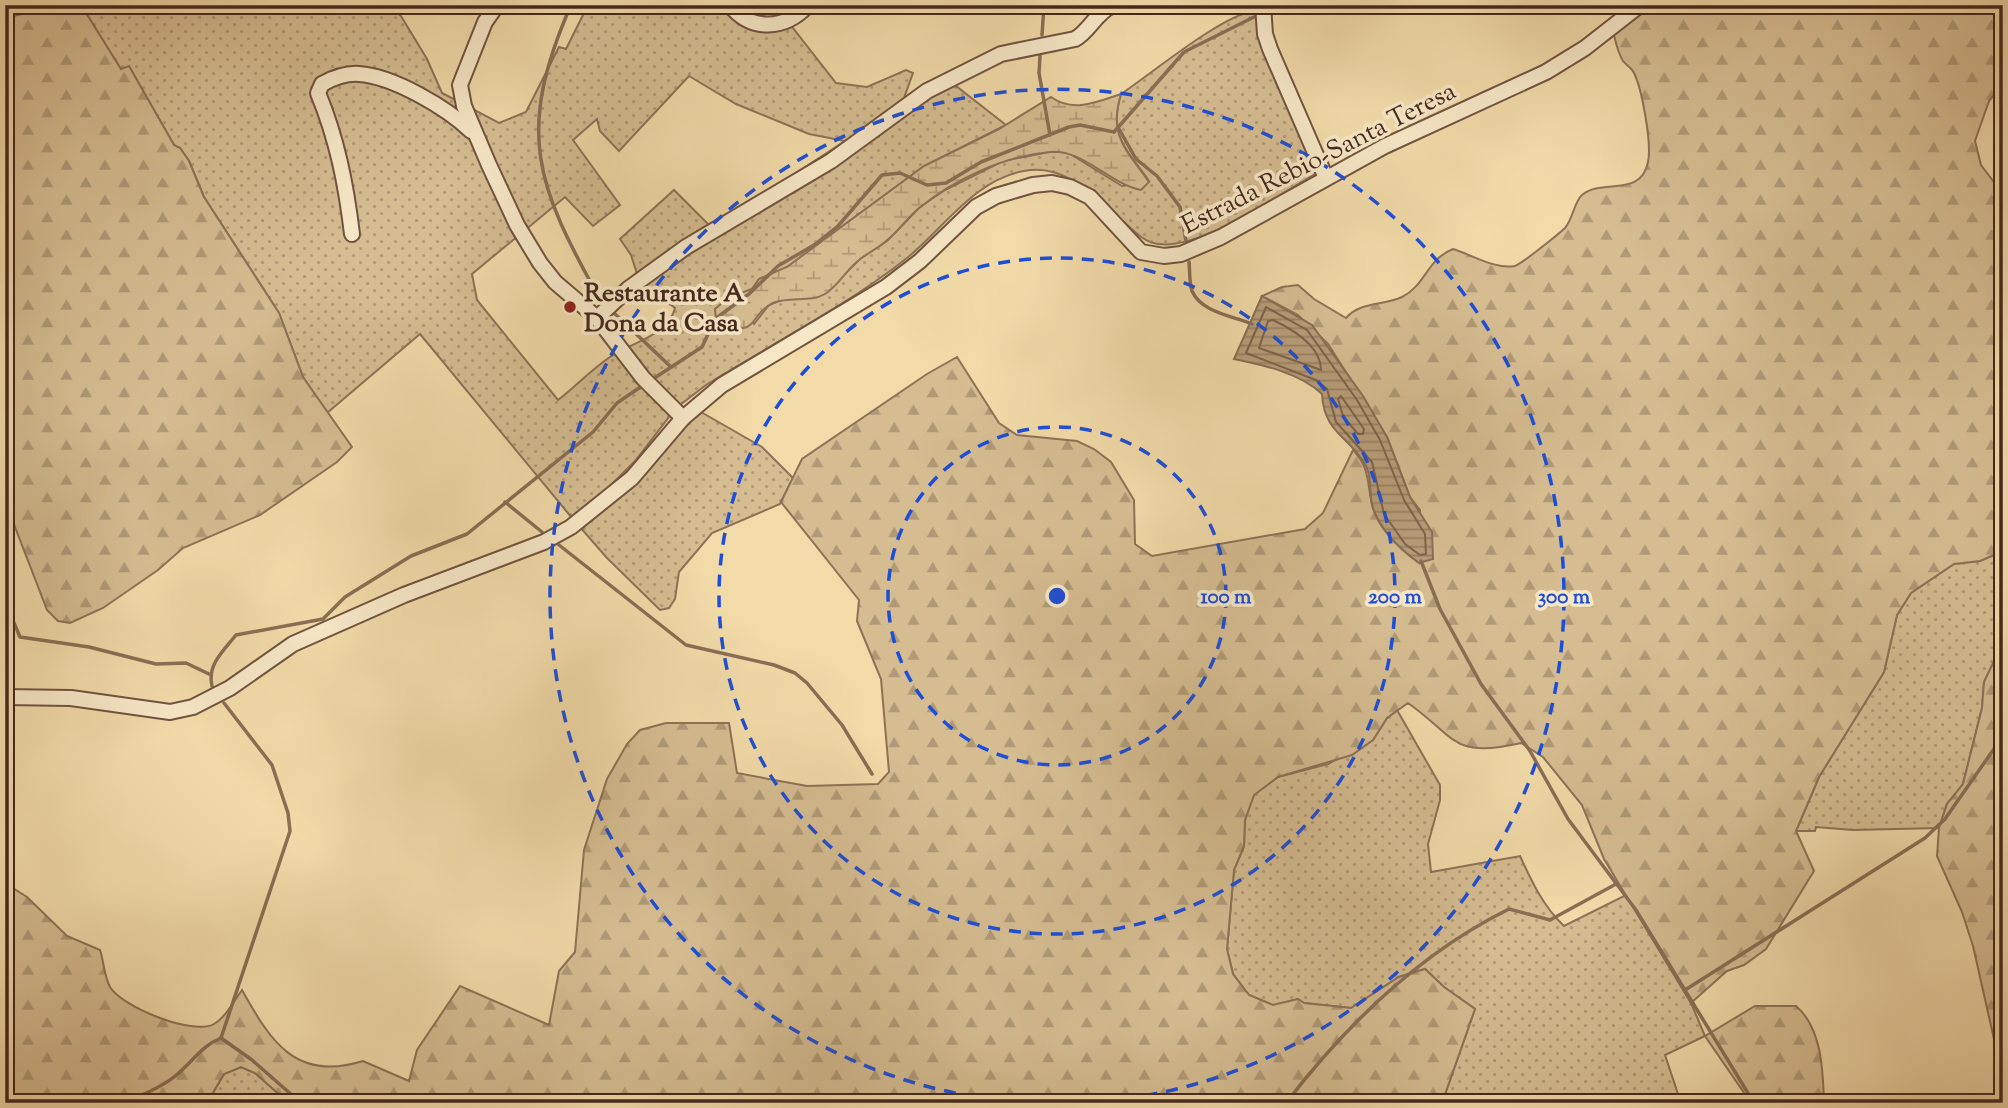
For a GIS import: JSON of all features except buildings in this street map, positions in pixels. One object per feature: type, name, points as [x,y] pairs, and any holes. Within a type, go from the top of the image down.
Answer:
[{"type":"street","points":[[497,5],[485,22],[460,85],[464,106],[517,225],[555,282],[597,318],[643,378],[683,418]]},
{"type":"street","points":[[730,5],[746,21],[771,26],[790,20],[808,5]]},
{"type":"street","points":[[597,318],[628,289],[686,247],[831,161],[927,91],[1001,54],[1074,39],[1083,34],[1095,16],[1113,5]]},
{"type":"street","points":[[1163,5],[1194,5]]},
{"type":"street","points":[[1263,5],[1265,34],[1270,49],[1326,178]]},
{"type":"street","name":"Estrada Rebio-Santa Teresa","points":[[5,697],[71,698],[170,712],[193,707],[230,688],[293,644],[404,595],[544,542],[562,532],[602,505],[632,478],[683,418],[722,385],[886,287],[920,261],[976,207],[1015,189],[1052,183],[1070,187],[1090,197],[1141,252],[1164,256],[1196,249],[1385,146],[1546,72],[1585,48],[1640,5]]},
{"type":"street","points":[[352,234],[343,169],[330,122],[318,93],[322,84],[348,74],[377,77],[442,107],[477,136]]},
{"type":"green space","points":[[5,5],[36,5],[26,13],[5,18]]},
{"type":"green space","points":[[36,5],[81,5],[121,69],[129,66],[174,145],[180,148],[189,161],[204,197],[279,313],[303,377],[352,447],[337,462],[260,515],[183,548],[158,570],[103,608],[70,623],[58,621],[47,610],[5,501],[5,18],[26,13]]},
{"type":"green space","points":[[81,5],[390,5],[401,16],[427,59],[442,93],[499,123],[526,112],[559,47],[566,49],[588,5],[723,5],[739,21],[789,23],[836,83],[867,87],[906,70],[913,73],[904,98],[947,79],[1006,125],[924,166],[787,267],[759,279],[752,289],[743,295],[728,298],[754,324],[769,305],[789,297],[800,298],[836,283],[860,259],[888,240],[920,207],[945,190],[1003,161],[1049,152],[1067,152],[1122,186],[1149,181],[1121,141],[1117,121],[1121,94],[1206,34],[1240,15],[1254,11],[1272,68],[1320,171],[1219,229],[1197,238],[1158,244],[1139,235],[1090,192],[1066,177],[1039,170],[1006,176],[975,195],[921,246],[883,276],[834,309],[706,385],[676,408],[635,461],[597,499],[572,518],[420,334],[327,413],[303,377],[279,313],[204,197],[189,161],[180,148],[174,145],[129,67],[121,70]],"holes":[[[689,76],[736,104],[809,134],[845,141],[712,228],[674,190],[620,239],[631,255],[638,277],[634,285],[642,292],[675,308],[671,318],[657,332],[603,362],[558,400],[477,300],[472,274],[565,197],[593,226],[620,205],[573,140],[597,119],[600,131],[619,151]]]},
{"type":"green space","points":[[1627,5],[2003,5],[2003,84],[1989,101],[1975,141],[1981,165],[2003,194],[2003,551],[1980,561],[1954,564],[1911,593],[1897,615],[1884,672],[1819,777],[1796,831],[1814,871],[1766,949],[1744,965],[1727,971],[1691,1003],[1604,859],[1582,805],[1543,757],[1521,743],[1498,747],[1468,747],[1447,735],[1408,703],[1387,718],[1373,740],[1352,755],[1278,777],[1254,795],[1245,820],[1244,846],[1234,870],[1227,949],[1233,974],[1249,995],[1273,1005],[1298,999],[1304,1003],[1351,1008],[1399,977],[1425,969],[1444,987],[1475,1009],[1442,1103],[289,1103],[255,1073],[241,1067],[224,1074],[207,1103],[5,1103],[5,883],[27,897],[67,936],[100,950],[110,987],[128,1003],[143,1011],[175,1023],[204,1027],[222,1018],[242,990],[264,1026],[288,1053],[320,1066],[340,1066],[363,1061],[409,1081],[417,1050],[460,986],[549,1025],[559,971],[575,952],[584,850],[607,779],[627,744],[640,730],[666,723],[729,723],[737,773],[807,786],[878,784],[889,772],[881,679],[857,621],[859,600],[781,502],[802,459],[927,374],[957,357],[999,423],[1017,435],[1077,441],[1094,449],[1111,462],[1134,500],[1135,544],[1152,556],[1305,529],[1323,513],[1353,450],[1365,469],[1372,505],[1379,522],[1397,545],[1419,563],[1420,510],[1410,497],[1387,437],[1328,344],[1298,315],[1262,296],[1282,287],[1298,285],[1314,299],[1346,318],[1365,306],[1395,300],[1410,292],[1437,259],[1453,249],[1492,264],[1515,266],[1565,228],[1582,195],[1590,190],[1620,186],[1638,180],[1648,162],[1646,117],[1637,81],[1633,71],[1621,57],[1610,20]]},
{"type":"green space","points":[[1121,94],[1118,132],[1127,151],[1149,182],[1141,190],[1062,152],[1015,158],[964,179],[933,197],[890,238],[854,264],[825,294],[773,303],[746,327],[730,326],[716,320],[715,309],[728,298],[752,289],[759,279],[787,267],[924,166],[999,129],[1051,97],[1059,102],[1076,105],[1094,103]]},
{"type":"green space","points":[[694,408],[762,447],[793,478],[780,504],[712,533],[679,572],[675,599],[669,608],[660,610],[579,526]]},
{"type":"green space","points":[[2003,551],[2003,655],[1996,657],[1984,682],[1982,708],[1963,784],[1947,804],[1939,828],[1853,830],[1816,827],[1815,831],[1796,831],[1819,777],[1884,672],[1897,615],[1911,593],[1954,564],[1980,561]]},
{"type":"green space","points":[[2003,655],[2003,1079],[1973,946],[1962,912],[1937,856],[1939,828],[1947,804],[1963,784],[1982,708],[1984,682],[1996,657]]},
{"type":"green space","points":[[1397,710],[1440,785],[1440,800],[1428,844],[1431,872],[1520,856],[1544,902],[1564,926],[1626,895],[1691,1003],[1705,1036],[1665,1055],[1681,1103],[1442,1103],[1475,1009],[1444,987],[1425,969],[1399,977],[1351,1008],[1304,1003],[1298,999],[1273,1005],[1249,995],[1233,974],[1227,949],[1234,870],[1244,846],[1245,820],[1254,794],[1278,777],[1328,764],[1373,740],[1387,718]]},
{"type":"green space","points":[[1755,1006],[1796,1006],[1805,1015],[1819,1051],[1824,1103],[1751,1103],[1705,1036]]},
{"type":"green space","points":[[241,1067],[255,1073],[289,1103],[207,1103],[224,1074]]},
{"type":"water","points":[[1262,296],[1312,325],[1363,396],[1387,437],[1410,497],[1432,532],[1433,559],[1419,563],[1384,530],[1372,504],[1366,466],[1327,418],[1322,394],[1292,375],[1234,359]]},
{"type":"waterway","points":[[571,5],[543,89],[539,124],[541,158],[548,190],[561,224],[601,301]]},
{"type":"waterway","points":[[1042,35],[1044,5]]},
{"type":"waterway","points":[[1273,12],[1321,5]]},
{"type":"waterway","points":[[656,377],[702,347],[715,319],[749,294],[778,266],[814,245],[838,226],[882,175],[900,173],[927,185],[946,183],[981,162],[1069,127],[1080,125],[1114,132],[1184,52],[1254,17]]},
{"type":"waterway","points":[[1040,56],[1039,73],[1050,135]]},
{"type":"waterway","points":[[1119,129],[1136,159],[1157,176],[1180,207],[1186,241]]},
{"type":"waterway","points":[[1189,262],[1191,288],[1202,304],[1252,324]]},
{"type":"waterway","points":[[615,314],[671,367]]},
{"type":"waterway","points":[[212,686],[214,665],[236,635],[323,619],[345,597],[411,556],[467,534],[593,432],[617,403],[639,388]]},
{"type":"waterway","points":[[505,502],[542,532]]},
{"type":"waterway","points":[[559,545],[686,645],[774,665],[795,673],[807,683],[842,725],[872,774]]},
{"type":"waterway","points":[[1421,561],[1440,609],[1481,684],[1530,751],[1568,819],[1636,910],[1754,1103]]},
{"type":"waterway","points":[[5,602],[20,637],[89,647],[156,664],[186,663],[209,674]]},
{"type":"waterway","points":[[124,1103],[168,1081],[221,1038],[290,831],[288,813],[272,765],[224,703]]},
{"type":"waterway","points":[[1685,990],[1925,838],[1945,819],[2003,736]]},
{"type":"waterway","points":[[1286,1103],[1359,1019],[1415,969],[1445,947],[1509,909],[1550,920],[1616,884]]},
{"type":"waterway","points":[[221,1038],[252,1060],[301,1103]]},
{"type":"place","name":"Restaurante A Dona da Casa","points":[[570,307]]}]
